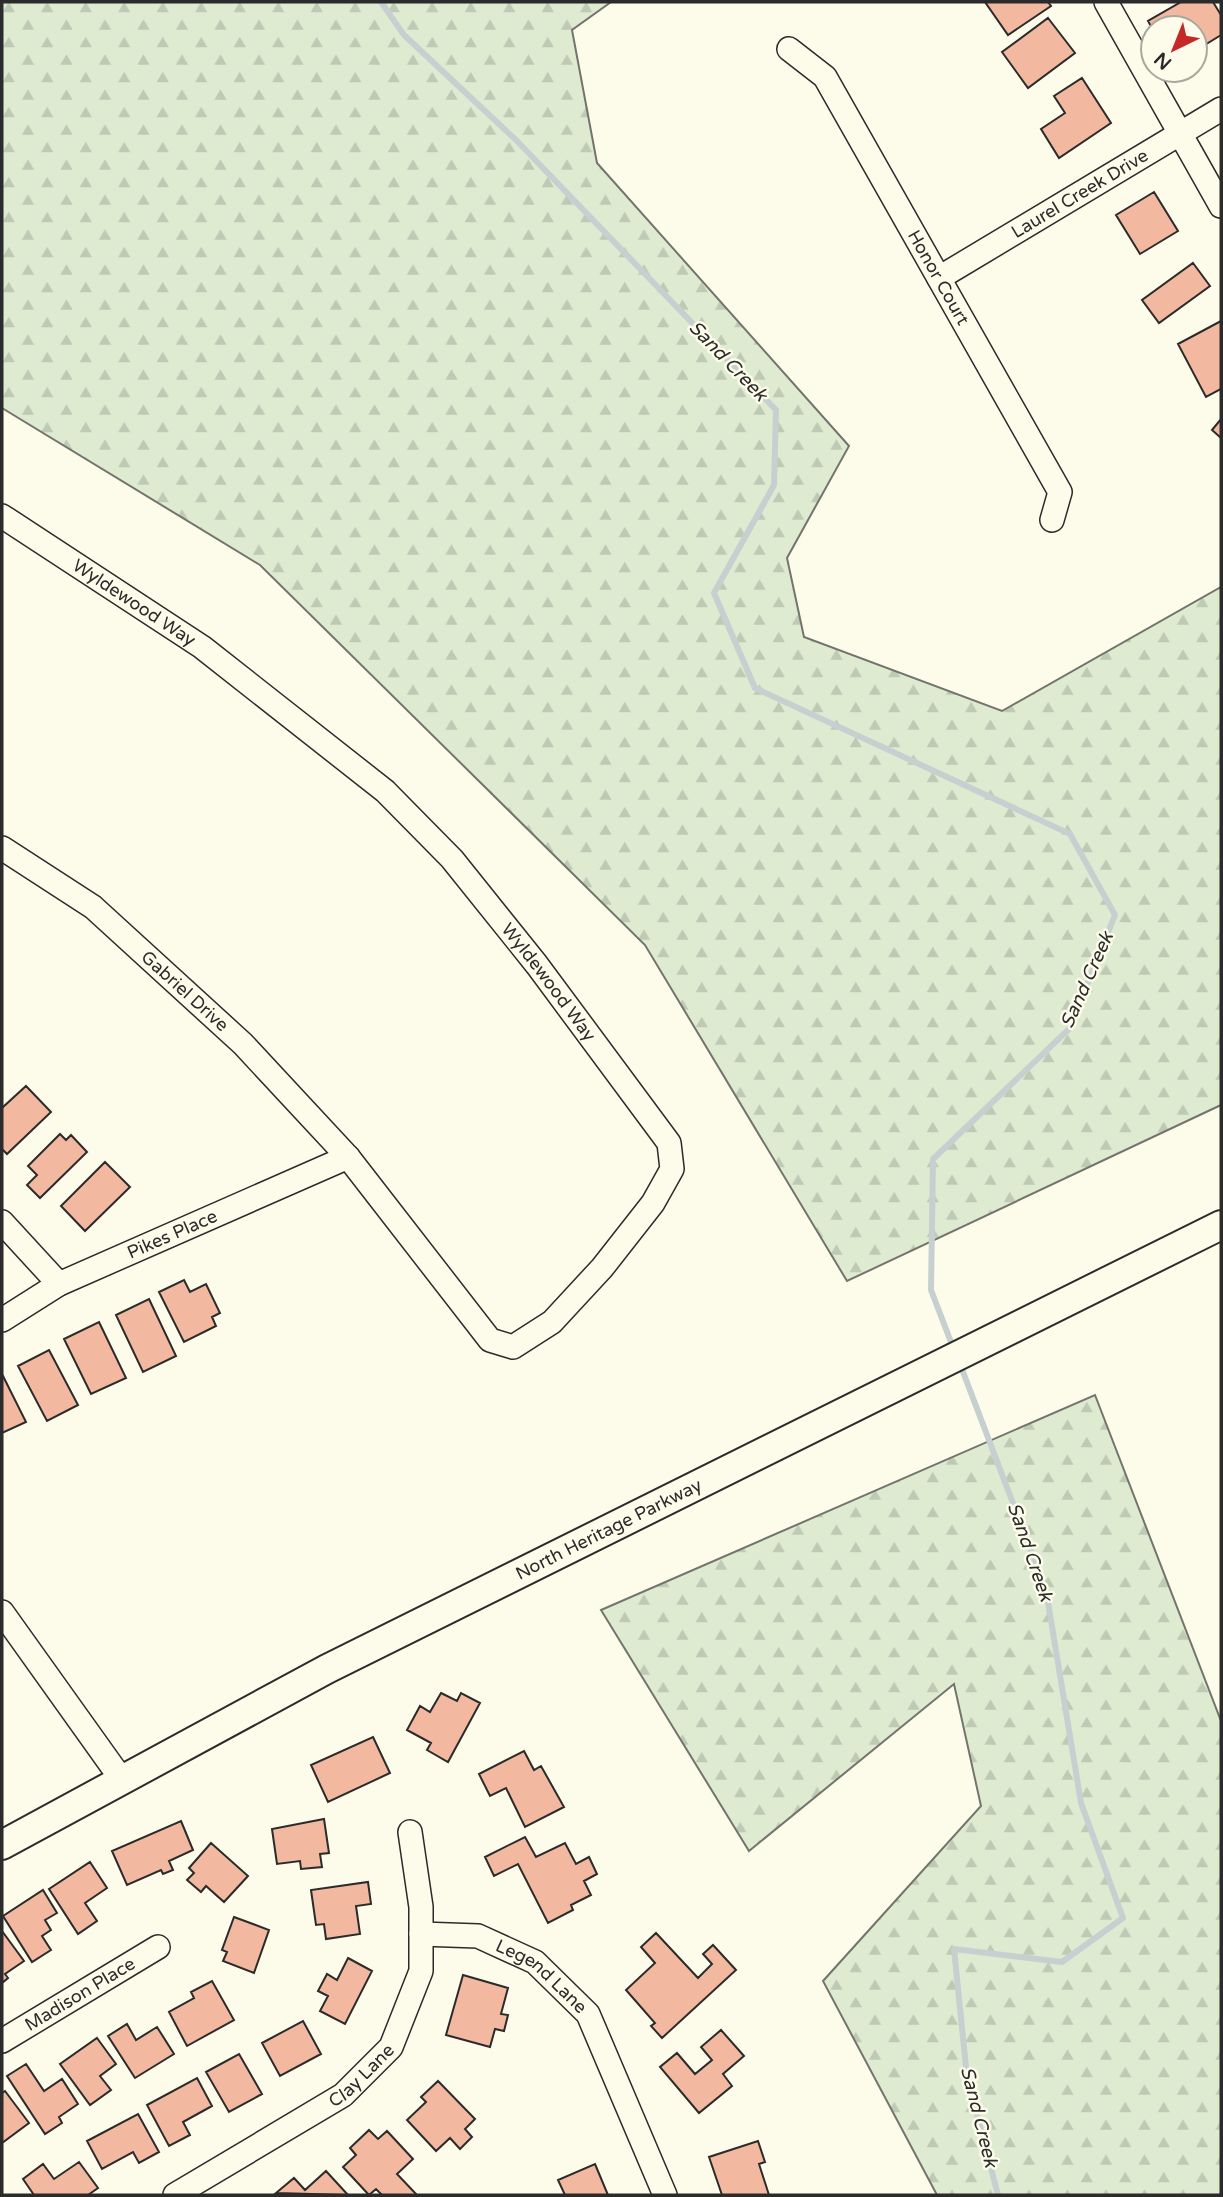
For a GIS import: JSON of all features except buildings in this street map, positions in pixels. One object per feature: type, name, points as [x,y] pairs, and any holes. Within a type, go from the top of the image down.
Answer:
[{"type":"main road","name":"North Heritage Parkway","points":[[2,1845],[327,1669],[1221,1225]]},
{"type":"street","points":[[1106,2],[1221,206]]},
{"type":"street","name":"Honor Court","points":[[789,49],[825,77],[1060,492],[1052,520]]},
{"type":"street","name":"Laurel Creek Drive","points":[[939,278],[1221,109]]},
{"type":"street","name":"Wyldewood Way","points":[[2,516],[202,646],[385,791],[452,859],[537,965],[669,1143],[671,1168],[653,1203],[602,1268],[552,1322],[513,1347],[490,1340],[348,1157]]},
{"type":"street","name":"Gabriel Drive","points":[[2,848],[93,907],[243,1044],[348,1157]]},
{"type":"street","name":"Pikes Place","points":[[2,1320],[60,1284],[348,1157]]},
{"type":"street","points":[[2,1222],[60,1284]]},
{"type":"street","points":[[2,1612],[122,1780]]},
{"type":"street","name":"Clay Lane","points":[[175,2195],[343,2095],[391,2048],[421,1971],[421,1907],[410,1832]]},
{"type":"street","name":"Legend Lane","points":[[421,1934],[478,1936],[535,1962],[587,2014],[665,2195]]},
{"type":"street","name":"Madison Place","points":[[2,2041],[158,1947]]},
{"type":"green space","points":[[2,2],[611,2],[572,30],[597,163],[849,446],[787,558],[804,637],[1002,711],[1221,587],[1221,1105],[847,1281],[645,945],[260,565],[2,408]]},
{"type":"green space","points":[[1095,1395],[1221,1721],[1221,2195],[937,2195],[823,1981],[981,1806],[954,1684],[749,1851],[601,1610]]},
{"type":"waterway","name":"Sand Creek","points":[[381,2],[404,35],[516,140],[776,410],[774,485],[714,593],[755,688],[1070,834],[1115,915],[1069,1029],[933,1159],[931,1290],[954,1350]]},
{"type":"waterway","name":"Sand Creek","points":[[960,1364],[1046,1590],[1081,1803],[1123,1918],[1062,1962],[954,1949],[967,2077],[998,2195]]}]
